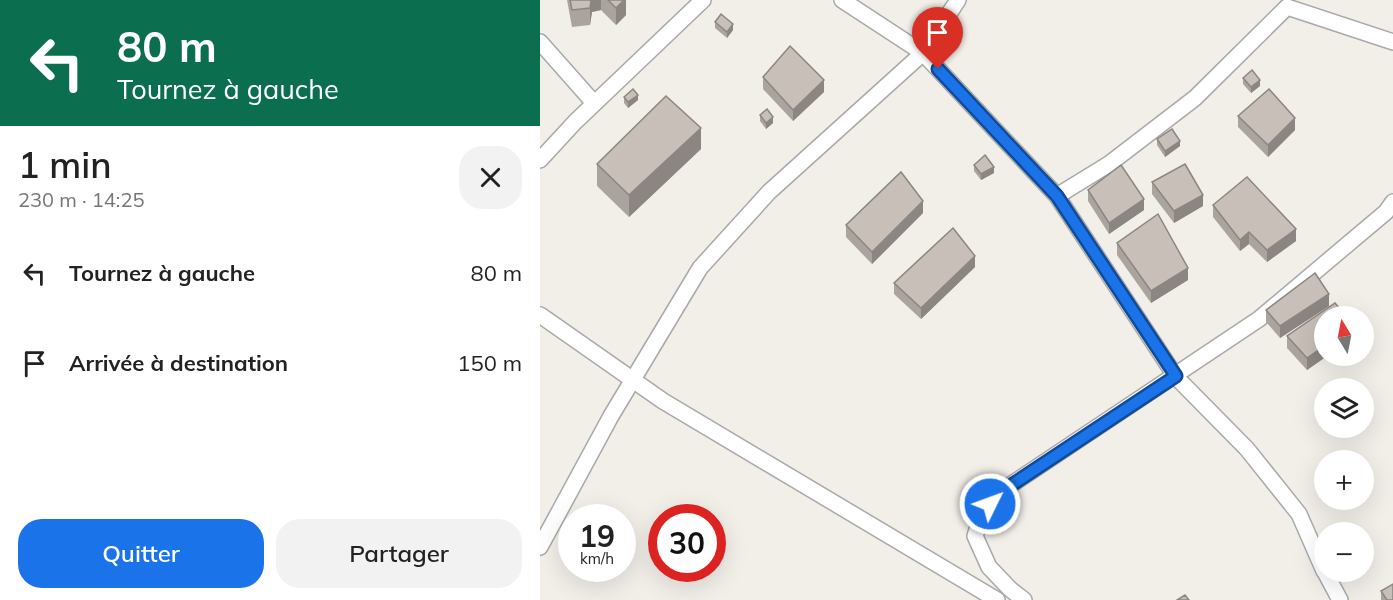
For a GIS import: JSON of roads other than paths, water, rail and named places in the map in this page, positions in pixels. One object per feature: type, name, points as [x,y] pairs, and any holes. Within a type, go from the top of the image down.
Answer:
[{"type":"street","points":[[540,160],[594,103],[703,0]]},
{"type":"street","points":[[842,0],[923,53],[1057,196],[1176,376],[1246,449],[1299,514],[1314,547]]},
{"type":"street","points":[[540,547],[633,380],[700,268],[769,192],[923,53],[958,0]]},
{"type":"street","points":[[1057,196],[1110,164],[1195,98],[1287,7],[1393,42]]},
{"type":"street","points":[[540,42],[594,103]]},
{"type":"street","points":[[1024,600],[989,567],[975,536],[982,514],[998,494],[1259,320],[1386,212],[1393,202]]},
{"type":"street","points":[[540,315],[663,401],[997,600]]},
{"type":"street","points":[[1331,582],[1340,600]]}]
